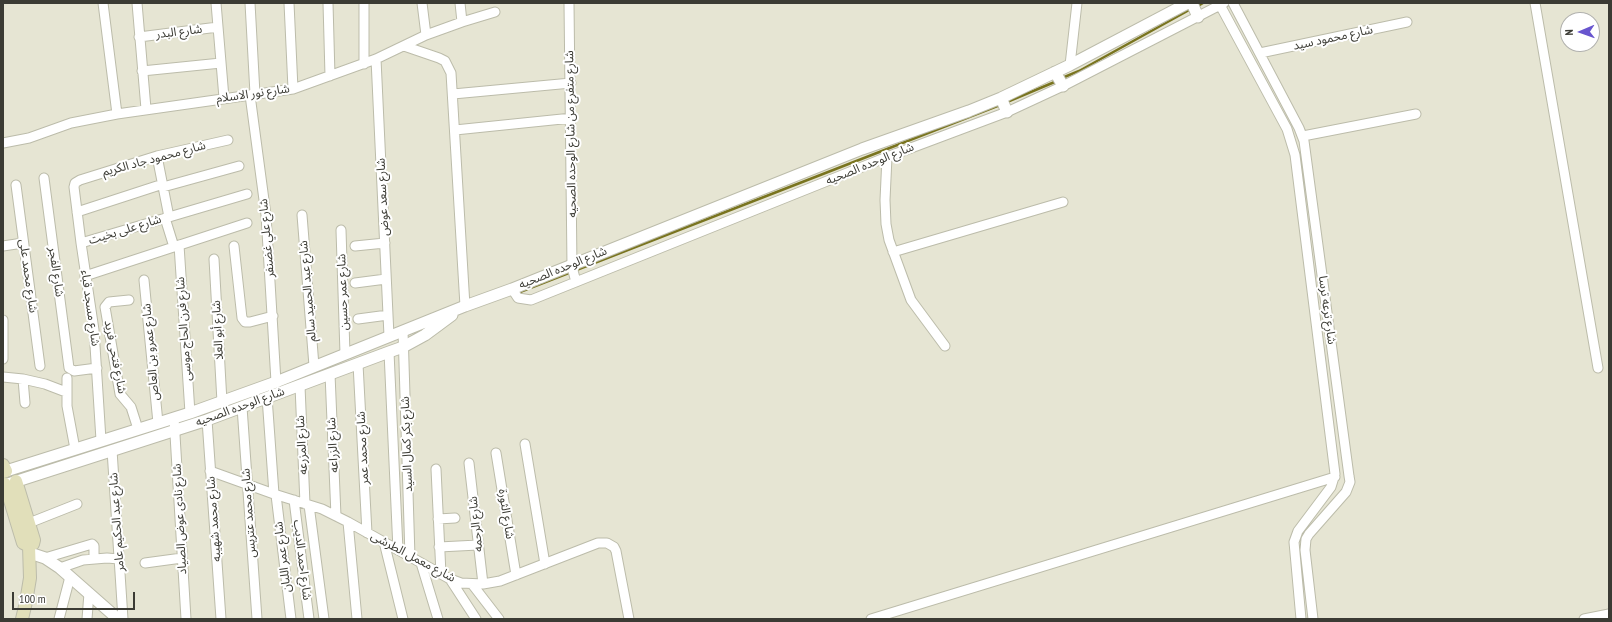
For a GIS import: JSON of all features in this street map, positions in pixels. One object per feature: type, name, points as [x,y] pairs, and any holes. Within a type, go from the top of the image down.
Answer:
[{"type":"main road","points":[[6,476],[29,522],[34,540],[29,549],[28,590],[22,619]]},
{"type":"main road","points":[[6,476],[23,543],[29,549]]},
{"type":"street","points":[[103,3],[117,114]]},
{"type":"street","points":[[137,3],[146,109]]},
{"type":"street","points":[[216,3],[224,98]]},
{"type":"street","name":"شارع علي غضنفر","points":[[250,3],[252,95],[266,216],[273,316],[281,380]]},
{"type":"street","points":[[289,3],[293,89]]},
{"type":"street","points":[[328,3],[330,76]]},
{"type":"street","points":[[364,3],[364,64]]},
{"type":"street","points":[[422,3],[426,35]]},
{"type":"street","points":[[460,3],[462,22]]},
{"type":"street","name":"شارع متفرع من شارع الوحده الصحيه","points":[[569,3],[572,118],[573,272]]},
{"type":"street","points":[[1070,65],[1077,3]]},
{"type":"street","name":"شارع ترعه ترسا","points":[[1233,3],[1303,136],[1350,476],[1350,482],[1346,492],[1309,534],[1305,545],[1313,619]]},
{"type":"street","points":[[1535,3],[1598,368]]},
{"type":"street","name":"شارع الوحده الصحيه","points":[[512,289],[518,298],[531,300],[573,272],[862,149],[969,111],[1004,105],[1059,79],[1070,65],[1193,8],[1222,4]]},
{"type":"street","name":"شارع ترعه ترسا","points":[[1222,4],[1287,129],[1294,148],[1335,476]]},
{"type":"street","name":"شارع الوحده الصحيه","points":[[6,476],[75,449],[190,414],[281,380],[465,306],[512,289],[573,272],[887,157],[1059,79],[1193,8]]},
{"type":"street","name":"شارع نور الاسلام","points":[[3,143],[29,138],[71,123],[117,114],[293,89],[364,64],[426,35],[495,12]]},
{"type":"street","name":"شارع محمود سيد","points":[[1260,53],[1407,22]]},
{"type":"street","name":"شارع البدر","points":[[140,37],[218,27]]},
{"type":"street","points":[[404,46],[439,58],[444,61],[451,73],[456,130],[465,306]]},
{"type":"street","name":"شارع سعد عوض","points":[[376,59],[390,336]]},
{"type":"street","points":[[142,71],[221,63]]},
{"type":"street","points":[[453,94],[571,83]]},
{"type":"street","points":[[1303,136],[1416,114]]},
{"type":"street","points":[[456,130],[572,118]]},
{"type":"street","name":"شارع محمود جاد الكريم","points":[[80,180],[157,156],[228,140]]},
{"type":"street","name":"شارع فرن الحاج موسى","points":[[157,156],[167,217],[176,246],[190,414]]},
{"type":"street","points":[[887,157],[885,211],[888,234],[893,252],[911,300],[945,346]]},
{"type":"street","points":[[77,212],[163,186],[238,166]]},
{"type":"street","name":"شارع الفجر","points":[[44,178],[69,366],[71,370],[74,371],[97,368]]},
{"type":"street","name":"شارع مسجد قباء","points":[[80,180],[74,185],[85,276],[94,330],[102,440]]},
{"type":"street","name":"شارع محمد على","points":[[16,185],[40,366]]},
{"type":"street","name":"شارع على بخيت","points":[[81,243],[247,194]]},
{"type":"street","points":[[893,252],[1063,202]]},
{"type":"street","name":"شارع عبد الحميد سالم","points":[[302,215],[314,366]]},
{"type":"street","points":[[85,276],[247,223]]},
{"type":"street","name":"شارع عمر حسين","points":[[341,230],[345,354]]},
{"type":"street","points":[[3,246],[23,243]]},
{"type":"street","points":[[355,246],[385,243]]},
{"type":"street","points":[[234,246],[242,318],[245,322],[250,322],[273,316]]},
{"type":"street","name":"شارع أبو العلا","points":[[214,258],[222,402]]},
{"type":"street","points":[[355,283],[386,279]]},
{"type":"street","name":"شارع عمرو بن العاص","points":[[144,280],[158,423]]},
{"type":"street","name":"شارع فتحى فريد","points":[[128,300],[109,302],[105,307],[120,394],[131,407],[138,429]]},
{"type":"street","name":"شارع الوحده الصحيه","points":[[6,476],[112,450],[207,420],[403,347],[425,335],[465,306]]},
{"type":"street","points":[[358,319],[388,315]]},
{"type":"street","points":[[3,320],[3,359]]},
{"type":"street","name":"شارع بكر كمال السيد","points":[[403,331],[410,557]]},
{"type":"street","points":[[389,352],[398,550]]},
{"type":"street","name":"شارع محمد عمر","points":[[358,364],[367,533]]},
{"type":"street","name":"شارع الزراعه","points":[[330,374],[336,516]]},
{"type":"street","points":[[3,377],[23,379],[45,384],[66,392]]},
{"type":"street","points":[[67,378],[67,406],[75,449]]},
{"type":"street","points":[[23,379],[25,403]]},
{"type":"street","points":[[281,380],[295,387]]},
{"type":"street","name":"شارع المزرعه","points":[[295,387],[307,504],[324,619]]},
{"type":"street","name":"شارع عمر اللبان","points":[[267,397],[275,494],[291,619]]},
{"type":"street","name":"شارع محمد عتريس","points":[[242,407],[257,619]]},
{"type":"street","name":"شارع نادى عوض الصياد","points":[[174,418],[186,619]]},
{"type":"street","name":"شارع محمد شهيبه","points":[[207,420],[221,619]]},
{"type":"street","points":[[525,444],[545,564]]},
{"type":"street","name":"شارع عبد الحكيم عامر","points":[[112,450],[119,559],[119,619]]},
{"type":"street","name":"شارع الثورة","points":[[496,453],[516,575]]},
{"type":"street","name":"شارع الرحمه","points":[[469,463],[483,584]]},
{"type":"street","points":[[436,469],[441,574]]},
{"type":"street","name":"شارع معمل الطرشى","points":[[210,471],[247,485],[307,504],[336,516],[450,579],[472,584],[500,581],[603,542],[611,544],[616,551],[629,619]]},
{"type":"street","points":[[1301,619],[1294,542],[1298,531],[1330,487],[1335,476]]},
{"type":"street","points":[[871,619],[1335,476]]},
{"type":"street","name":"شارع احمد الديب","points":[[294,500],[309,619]]},
{"type":"street","points":[[29,522],[77,504]]},
{"type":"street","points":[[1309,516],[1317,525]]},
{"type":"street","points":[[438,519],[455,518]]},
{"type":"street","points":[[348,522],[357,619]]},
{"type":"street","points":[[384,542],[403,619]]},
{"type":"street","points":[[45,558],[91,544],[94,546],[94,558]]},
{"type":"street","points":[[440,547],[478,546]]},
{"type":"street","points":[[29,549],[60,568],[119,619]]},
{"type":"street","points":[[60,568],[72,562],[94,558],[119,559]]},
{"type":"street","points":[[145,563],[182,558]]},
{"type":"street","points":[[421,563],[438,619]]},
{"type":"street","points":[[59,619],[70,577]]},
{"type":"street","points":[[450,579],[476,619]]},
{"type":"street","points":[[472,584],[499,619]]},
{"type":"street","points":[[87,619],[89,593]]},
{"type":"street","points":[[1584,619],[1609,614]]},
{"type":"waterway","points":[[1198,6],[1203,3]]},
{"type":"waterway","points":[[1062,78],[1079,71],[1191,9]]},
{"type":"waterway","points":[[1007,102],[1057,81]]},
{"type":"waterway","points":[[520,292],[1000,105]]}]
